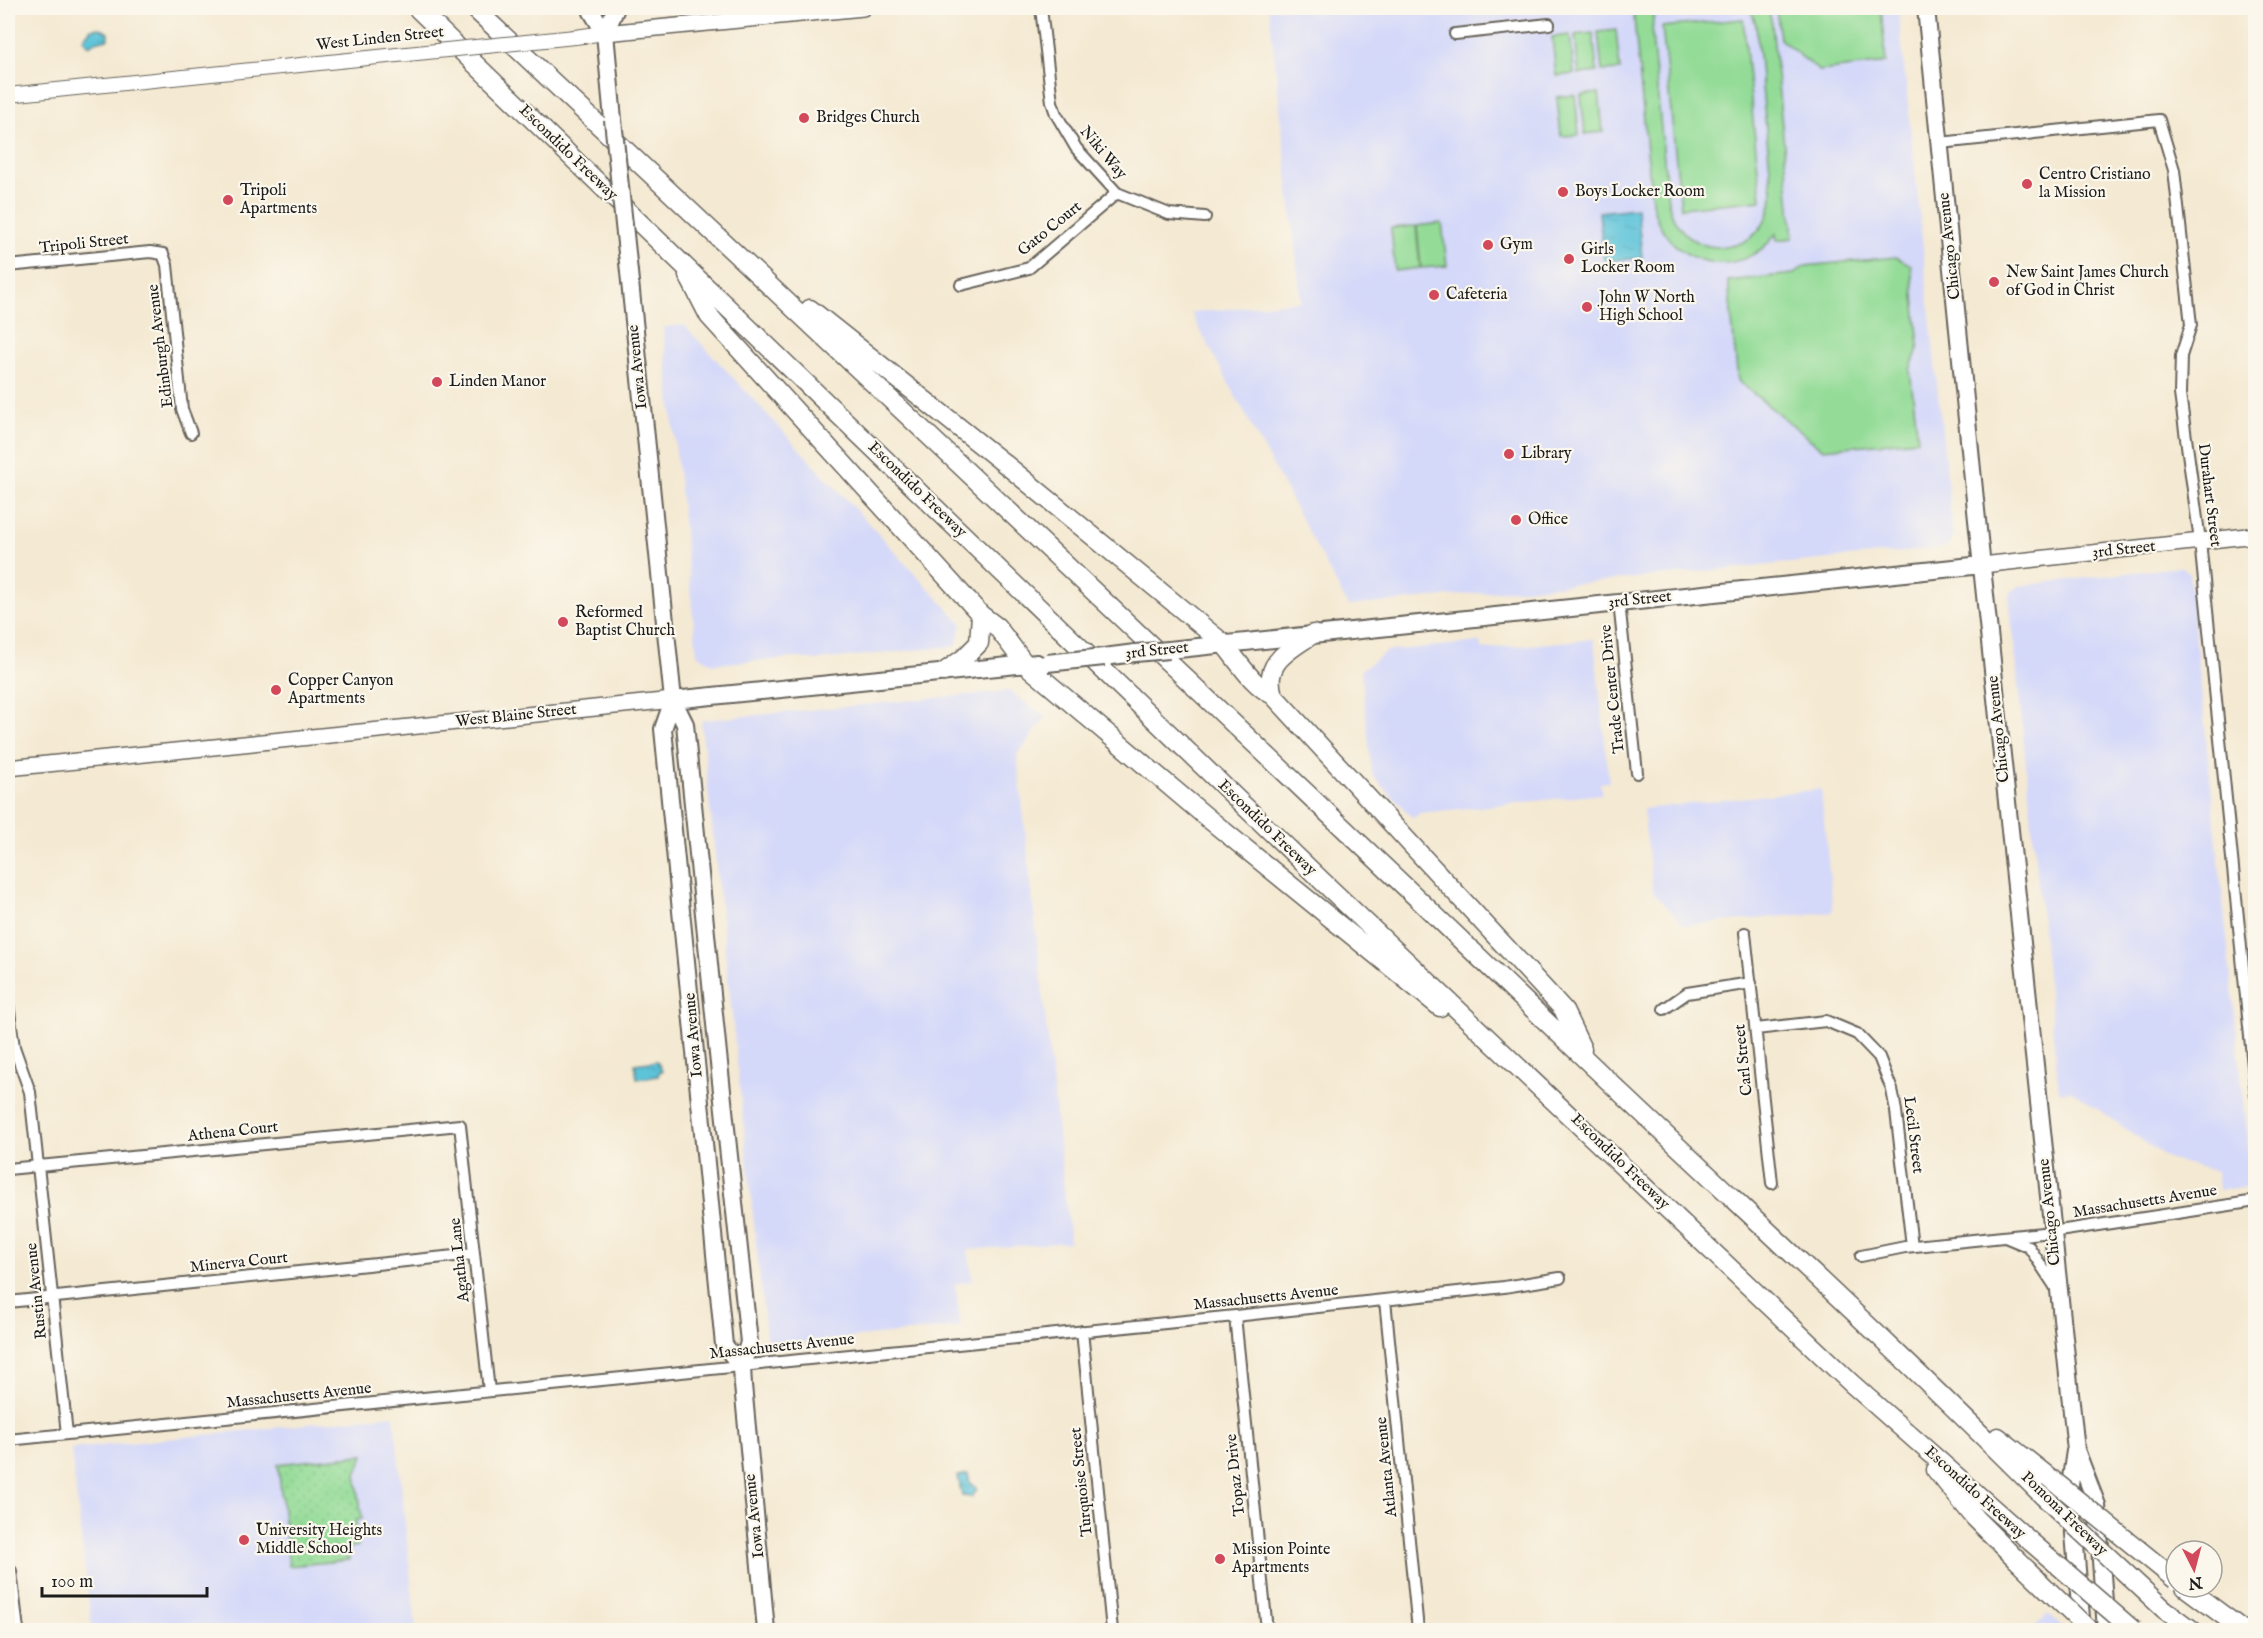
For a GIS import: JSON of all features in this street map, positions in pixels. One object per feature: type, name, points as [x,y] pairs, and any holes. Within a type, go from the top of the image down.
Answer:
[{"type":"highway","name":"Escondido Freeway","points":[[417,8],[1221,784],[1851,1383],[2133,1630]]},
{"type":"highway","points":[[474,8],[1233,722],[1940,1392],[2164,1570]]},
{"type":"highway","points":[[715,233],[927,401],[1216,645],[1264,691],[1273,695]]},
{"type":"highway","points":[[681,262],[709,316],[981,615],[997,627],[1025,664],[1207,817],[1556,1101]]},
{"type":"highway","points":[[944,672],[980,643],[981,615]]},
{"type":"highway","points":[[1313,634],[1281,657],[1274,666],[1269,683],[1273,695],[1318,747],[1563,1009],[1586,1059]]},
{"type":"highway","name":"Pomona Freeway","points":[[1940,1392],[2043,1496],[2164,1609],[2192,1630]]},
{"type":"highway","points":[[1903,1429],[1975,1518],[2089,1630]]},
{"type":"highway","points":[[2201,1599],[2243,1630]]},
{"type":"main road","name":"Iowa Avenue","points":[[591,8],[605,33],[673,700],[685,724],[749,1342],[742,1366],[766,1630]]},
{"type":"main road","name":"Iowa Avenue","points":[[605,33],[616,8]]},
{"type":"main road","name":"West Linden Street","points":[[605,33],[864,8]]},
{"type":"main road","name":"Chicago Avenue","points":[[1926,8],[2058,1293],[2076,1450],[2097,1504],[2106,1630]]},
{"type":"main road","name":"3rd Street","points":[[1025,664],[2256,535]]},
{"type":"main road","name":"West Blaine Street","points":[[8,768],[1025,664]]},
{"type":"main road","name":"Iowa Avenue","points":[[673,700],[663,729],[724,1345],[742,1366]]},
{"type":"main road","name":"Chicago Avenue","points":[[2076,1450],[2070,1485],[2082,1630]]},
{"type":"street","name":"Niki Way","points":[[1041,8],[1052,102],[1056,114],[1076,148],[1117,193],[1169,214],[1205,217]]},
{"type":"street","points":[[1455,34],[1549,24]]},
{"type":"street","name":"West Linden Street","points":[[8,95],[605,33]]},
{"type":"street","name":"Durahart Street","points":[[1940,143],[2159,120],[2174,170],[2191,325],[2181,356],[2180,394],[2200,542],[2256,1096]]},
{"type":"street","name":"Gato Court","points":[[961,285],[1029,268],[1117,193]]},
{"type":"street","name":"Tripoli Street","points":[[8,266],[150,252],[163,254]]},
{"type":"street","name":"Edinburgh Avenue","points":[[163,254],[182,409],[191,434]]},
{"type":"street","name":"Trade Center Drive","points":[[1619,602],[1637,773]]},
{"type":"street","name":"Carl Street","points":[[1745,933],[1772,1184]]},
{"type":"street","points":[[1664,1009],[1687,993],[1751,982]]},
{"type":"street","name":"Rustin Avenue","points":[[8,1004],[14,1047],[30,1092],[67,1434]]},
{"type":"street","name":"Lecil Street","points":[[1756,1029],[1826,1021],[1857,1034],[1879,1057],[1893,1090],[1912,1246]]},
{"type":"street","name":"Athena Court","points":[[8,1169],[460,1125]]},
{"type":"street","name":"Agatha Lane","points":[[460,1125],[489,1391]]},
{"type":"street","name":"Massachusetts Avenue","points":[[1861,1256],[1912,1246],[2052,1232],[2256,1201]]},
{"type":"street","points":[[2005,1237],[2029,1247],[2058,1293]]},
{"type":"street","name":"Minerva Court","points":[[8,1302],[474,1254]]},
{"type":"street","name":"Massachusetts Avenue","points":[[8,1440],[1235,1316],[1511,1286],[1560,1278]]},
{"type":"street","name":"Atlanta Avenue","points":[[1385,1300],[1418,1630]]},
{"type":"street","name":"Topaz Drive","points":[[1235,1316],[1267,1630]]},
{"type":"street","name":"Turquoise Street","points":[[1082,1331],[1112,1630]]},
{"type":"street","points":[[9,1571],[18,1630]]},
{"type":"shaded area","name":"John W North High School","points":[[1269,8],[1898,8],[1953,536],[1950,544],[1942,548],[1348,606],[1191,313],[1301,301]]},
{"type":"shaded area","points":[[684,325],[962,624],[956,646],[818,660],[796,658],[713,664],[697,654],[663,327]]},
{"type":"shaded area","points":[[2183,567],[2189,573],[2252,1180],[2247,1187],[2218,1190],[2216,1171],[2170,1160],[2072,1091],[2059,1092],[2009,596],[2010,592],[2018,586]]},
{"type":"shaded area","points":[[1594,639],[1609,782],[1600,783],[1602,794],[1420,813],[1413,818],[1372,775],[1361,670],[1387,651],[1480,642],[1482,649]]},
{"type":"shaded area","points":[[1009,691],[1046,717],[1017,755],[1070,1242],[968,1250],[973,1281],[955,1284],[961,1327],[775,1345],[766,1337],[701,722]]},
{"type":"shaded area","points":[[1821,789],[1833,912],[1684,925],[1653,892],[1643,809]]},
{"type":"shaded area","name":"University Heights Middle School","points":[[394,1415],[416,1630],[92,1630],[71,1449]]},
{"type":"shaded area","points":[[2048,1614],[2063,1627],[2063,1630],[2031,1630]]},
{"type":"green space","points":[[1633,8],[1657,8],[1653,20],[1652,36],[1668,201],[1676,223],[1690,238],[1707,246],[1726,247],[1743,242],[1758,230],[1769,213],[1772,190],[1756,25],[1750,8],[1768,8],[1772,24],[1793,238],[1777,240],[1776,234],[1760,250],[1742,260],[1723,263],[1704,261],[1686,253],[1671,240],[1659,223],[1652,202]]},
{"type":"green space","points":[[1776,8],[1881,8],[1886,63],[1819,71],[1780,39]]},
{"type":"green space","points":[[1743,19],[1761,200],[1681,208],[1662,27]]},
{"type":"green space","points":[[1616,30],[1620,70],[1602,71],[1598,32]]},
{"type":"green space","points":[[1593,33],[1597,72],[1579,74],[1575,35]]},
{"type":"green space","points":[[1570,35],[1574,74],[1556,76],[1552,37]]},
{"type":"green space","points":[[1599,93],[1603,132],[1585,134],[1581,95]]},
{"type":"green space","points":[[1575,95],[1579,135],[1561,136],[1557,97]]},
{"type":"green space","points":[[1442,223],[1447,266],[1421,268],[1417,226]]},
{"type":"green space","points":[[1416,226],[1420,268],[1395,271],[1391,228]]},
{"type":"green space","points":[[1896,257],[1911,265],[1919,346],[1910,370],[1918,440],[1822,449],[1738,381],[1728,281],[1794,274],[1805,266]]},
{"type":"green space","points":[[364,1455],[356,1474],[362,1519],[356,1520],[358,1546],[348,1548],[349,1560],[289,1566],[278,1464]]},
{"type":"water","points":[[100,28],[108,33],[108,39],[89,46],[83,39],[91,29]]},
{"type":"water","points":[[1637,208],[1642,258],[1604,261],[1599,212]]},
{"type":"water","points":[[657,1061],[662,1071],[658,1076],[637,1079],[635,1064]]},
{"type":"water","points":[[968,1474],[970,1483],[977,1489],[972,1497],[962,1496],[958,1476]]},
{"type":"place","name":"Bridges Church","points":[[804,118]]},
{"type":"place","name":"Centro Cristiano la Mission","points":[[2027,184]]},
{"type":"place","name":"Boys Locker Room","points":[[1563,192]]},
{"type":"place","name":"Tripoli Apartments","points":[[228,200]]},
{"type":"place","name":"Gym","points":[[1488,245]]},
{"type":"place","name":"Girls Locker Room","points":[[1569,259]]},
{"type":"place","name":"New Saint James Church of God in Christ","points":[[1994,282]]},
{"type":"place","name":"Cafeteria","points":[[1434,295]]},
{"type":"place","name":"John W North High School","points":[[1587,307]]},
{"type":"place","name":"Linden Manor","points":[[437,382]]},
{"type":"place","name":"Library","points":[[1509,454]]},
{"type":"place","name":"Office","points":[[1516,520]]},
{"type":"place","name":"Reformed Baptist Church","points":[[563,622]]},
{"type":"place","name":"Copper Canyon Apartments","points":[[276,690]]},
{"type":"place","name":"University Heights Middle School","points":[[244,1540]]},
{"type":"place","name":"Mission Pointe Apartments","points":[[1220,1559]]}]
